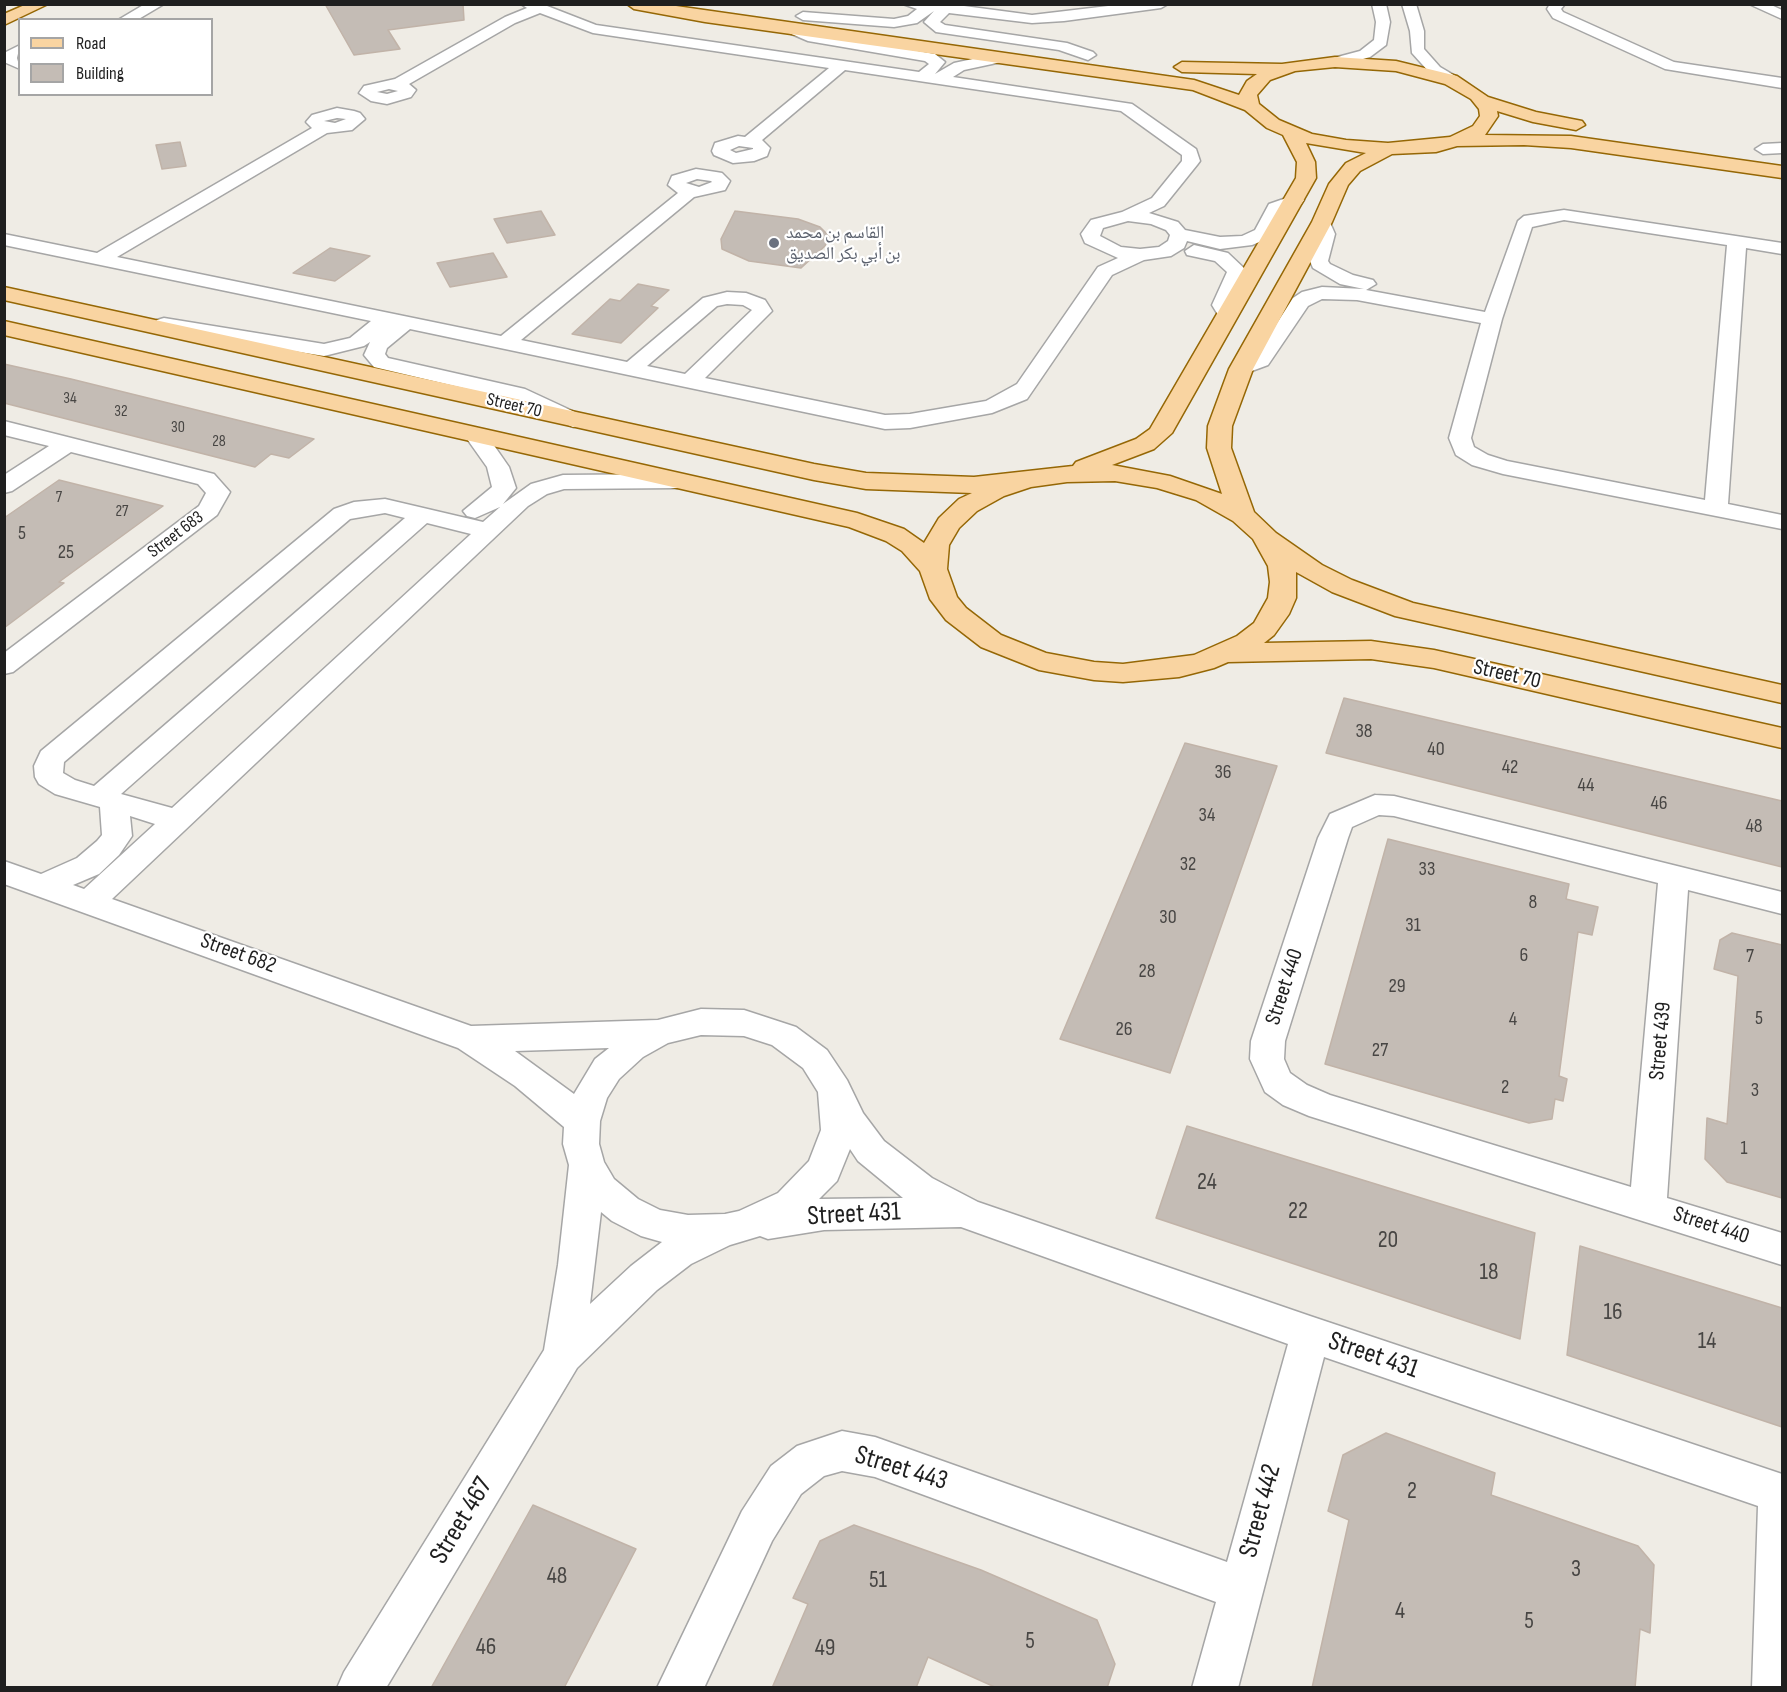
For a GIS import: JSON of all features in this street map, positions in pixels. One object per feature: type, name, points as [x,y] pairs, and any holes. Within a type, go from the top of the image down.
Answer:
[{"type":"main road","points":[[4,20],[41,4]]},
{"type":"main road","points":[[634,4],[792,29],[1194,85],[1216,91],[1251,106],[1273,124],[1291,132],[1346,146],[1388,149],[1425,147],[1456,141],[1524,139],[1571,142],[1782,172]]},
{"type":"main road","points":[[727,4],[1204,69],[1282,69],[1335,62],[1396,66],[1451,80],[1483,101],[1533,117],[1598,128]]},
{"type":"main road","points":[[1251,106],[1248,95],[1253,85],[1264,76],[1282,69]]},
{"type":"main road","points":[[1456,141],[1480,130],[1486,123],[1488,108],[1483,101]]},
{"type":"main road","points":[[1067,474],[1123,454],[1145,444],[1160,433],[1306,178],[1306,162],[1291,132]]},
{"type":"main road","points":[[1740,146],[1782,150]]},
{"type":"main road","points":[[1242,515],[1219,448],[1220,426],[1241,369],[1322,222],[1339,184],[1353,167],[1388,149]]},
{"type":"main road","name":"Street 70","points":[[4,293],[814,472],[866,481],[930,485],[1027,480]]},
{"type":"main road","name":"Street 70","points":[[4,328],[877,527],[911,545],[933,569]]},
{"type":"main road","points":[[1115,473],[1161,481],[1205,495],[1242,515],[1264,535],[1282,566],[1284,582],[1282,598],[1275,614],[1263,629],[1226,653],[1179,668],[1123,673],[1085,670],[1039,660],[999,644],[972,628],[944,599],[933,569],[936,545],[948,524],[977,501],[995,491],[1027,480],[1067,474],[1115,473]]},
{"type":"main road","name":"Street 70","points":[[1264,535],[1312,571],[1342,586],[1405,610],[1782,694]]},
{"type":"main road","name":"Street 70","points":[[1226,653],[1342,649],[1434,658],[1782,738]]},
{"type":"street","points":[[129,18],[157,4]]},
{"type":"street","points":[[910,4],[1024,18],[1078,10]]},
{"type":"street","points":[[1062,4],[1095,13],[1155,5]]},
{"type":"street","points":[[1335,62],[1365,54],[1381,42],[1383,22],[1379,4]]},
{"type":"street","points":[[1409,4],[1417,32],[1417,50],[1435,70],[1451,80]]},
{"type":"street","points":[[1558,4],[1554,9],[1558,15],[1670,66],[1705,74],[1782,83]]},
{"type":"street","points":[[1756,4],[1782,15]]},
{"type":"street","points":[[4,238],[885,422],[910,421],[992,406],[1011,399],[1025,389],[1105,271],[1106,262],[1090,234],[1092,228],[1105,220],[1128,216],[1158,202],[1191,160],[1190,153],[1126,107],[593,29],[533,7],[398,84]]},
{"type":"street","points":[[803,16],[894,23],[912,20],[928,7]]},
{"type":"street","points":[[946,9],[933,19],[931,22],[933,26],[951,31],[1062,46],[1088,55]]},
{"type":"street","points":[[792,29],[813,38],[930,57],[937,62],[936,66],[923,77]]},
{"type":"street","points":[[939,80],[959,66],[1001,58]]},
{"type":"street","points":[[749,142],[841,66]]},
{"type":"street","points":[[99,259],[324,128]]},
{"type":"street","points":[[504,344],[690,192]]},
{"type":"street","points":[[1128,216],[1220,243],[1255,238],[1262,234],[1275,208],[1295,200]]},
{"type":"street","points":[[1158,202],[1159,212],[1173,229],[1178,244],[1164,252]]},
{"type":"street","points":[[1782,248],[1578,217],[1539,217],[1524,225],[1494,312],[1460,438],[1464,450],[1480,460],[1503,467],[1782,522]]},
{"type":"street","points":[[1322,222],[1326,234],[1319,261],[1333,274],[1363,283],[1494,312]]},
{"type":"street","points":[[1716,509],[1737,241]]},
{"type":"street","points":[[1098,245],[1116,252],[1140,255],[1200,252],[1221,257],[1238,271],[1222,300],[1227,314]]},
{"type":"street","points":[[1105,271],[1140,255]]},
{"type":"street","points":[[1241,369],[1261,361],[1268,354],[1300,302],[1322,292],[1357,294],[1494,312]]},
{"type":"street","points":[[630,370],[710,302],[727,298],[746,298],[758,304],[762,311],[689,382]]},
{"type":"street","points":[[118,318],[315,350],[342,348],[397,321]]},
{"type":"street","points":[[397,321],[378,345],[374,355],[381,363],[517,394],[573,420]]},
{"type":"street","points":[[650,353],[660,360],[674,364],[709,363]]},
{"type":"street","name":"Street 683","points":[[4,428],[206,479],[218,492],[209,510],[4,666]]},
{"type":"street","points":[[106,799],[433,517],[481,509],[493,501],[504,488],[498,467],[476,436]]},
{"type":"street","points":[[4,486],[68,444]]},
{"type":"street","points":[[90,901],[486,530],[520,501],[539,489],[563,482],[676,481]]},
{"type":"street","points":[[177,819],[65,788],[49,777],[48,766],[51,758],[342,514],[374,505],[486,530]]},
{"type":"street","points":[[44,885],[88,866],[108,848],[117,836],[106,799]]},
{"type":"street","name":"Street 440","points":[[1782,903],[1394,806],[1375,805],[1359,810],[1340,821],[1268,1041],[1267,1059],[1276,1082],[1295,1095],[1321,1106],[1648,1205],[1782,1249]]},
{"type":"street","name":"Street 682","points":[[4,872],[470,1039],[527,1076],[582,1121]]},
{"type":"street","name":"Street 439","points":[[1648,1205],[1674,877]]},
{"type":"street","name":"Street 431","points":[[659,1033],[701,1022],[744,1023],[784,1036],[815,1059],[835,1090],[850,1122],[871,1151],[919,1189],[966,1213],[1310,1334],[1781,1493]]},
{"type":"street","points":[[659,1033],[631,1048],[607,1069],[591,1094],[582,1121],[581,1144],[586,1165],[601,1190],[625,1210],[654,1225],[688,1231],[734,1228]]},
{"type":"street","name":"Street 682","points":[[470,1039],[659,1033]]},
{"type":"street","name":"Street 467","points":[[360,1688],[563,1355],[644,1278],[669,1259],[791,1204],[824,1170],[839,1130],[835,1090]]},
{"type":"street","name":"Street 467","points":[[563,1355],[577,1264],[586,1165]]},
{"type":"street","name":"Street 431","points":[[734,1228],[824,1214],[894,1211],[966,1213]]},
{"type":"street","name":"Street 442","points":[[1215,1688],[1310,1334]]},
{"type":"street","name":"Street 443","points":[[680,1688],[757,1526],[786,1480],[813,1460],[842,1451],[875,1457],[1240,1589]]},
{"type":"street","points":[[1775,1688],[1781,1493]]},
{"type":"building","points":[[325,4],[463,4],[464,20],[388,30],[400,49],[354,55]]},
{"type":"building","points":[[180,142],[186,166],[162,169],[156,145]]},
{"type":"building","points":[[541,211],[555,235],[507,243],[494,219]]},
{"type":"building","name":"القاسم بن محمد بن أبي بكر الصديق","points":[[735,211],[798,219],[820,227],[829,236],[825,246],[801,268],[749,261],[722,249],[721,239]]},
{"type":"building","points":[[330,248],[370,256],[335,281],[293,273]]},
{"type":"building","points":[[493,253],[507,277],[450,287],[437,263]]},
{"type":"building","points":[[638,284],[669,290],[651,306],[658,308],[621,343],[572,334],[610,299],[620,301]]},
{"type":"building","points":[[4,364],[314,439],[289,458],[271,454],[255,467],[4,403]]},
{"type":"building","points":[[59,480],[163,506],[59,582],[64,583],[4,628],[4,518]]},
{"type":"building","points":[[1344,698],[1782,801],[1782,867],[1326,753]]},
{"type":"building","points":[[1185,743],[1277,766],[1170,1073],[1060,1039]]},
{"type":"building","points":[[1388,839],[1569,884],[1566,899],[1598,907],[1592,935],[1578,932],[1559,1076],[1567,1079],[1563,1101],[1555,1099],[1552,1119],[1529,1123],[1325,1064]]},
{"type":"building","points":[[1732,933],[1782,945],[1782,1198],[1727,1182],[1705,1159],[1707,1118],[1727,1124],[1738,976],[1714,969],[1720,940]]},
{"type":"building","points":[[1187,1126],[1535,1233],[1520,1339],[1156,1218]]},
{"type":"building","points":[[1580,1246],[1782,1308],[1782,1427],[1567,1355]]},
{"type":"building","points":[[1386,1433],[1495,1473],[1491,1495],[1638,1546],[1654,1565],[1650,1633],[1640,1629],[1635,1688],[1312,1688],[1349,1520],[1328,1511],[1343,1455]]},
{"type":"building","points":[[533,1505],[636,1549],[564,1688],[431,1688]]},
{"type":"building","points":[[854,1525],[981,1570],[1097,1620],[1115,1664],[1107,1688],[997,1688],[928,1657],[916,1688],[772,1688],[808,1604],[793,1598],[820,1541]]},
{"type":"place","name":"القاسم بن محمد بن أبي بكر الصديق","points":[[774,243]]}]
